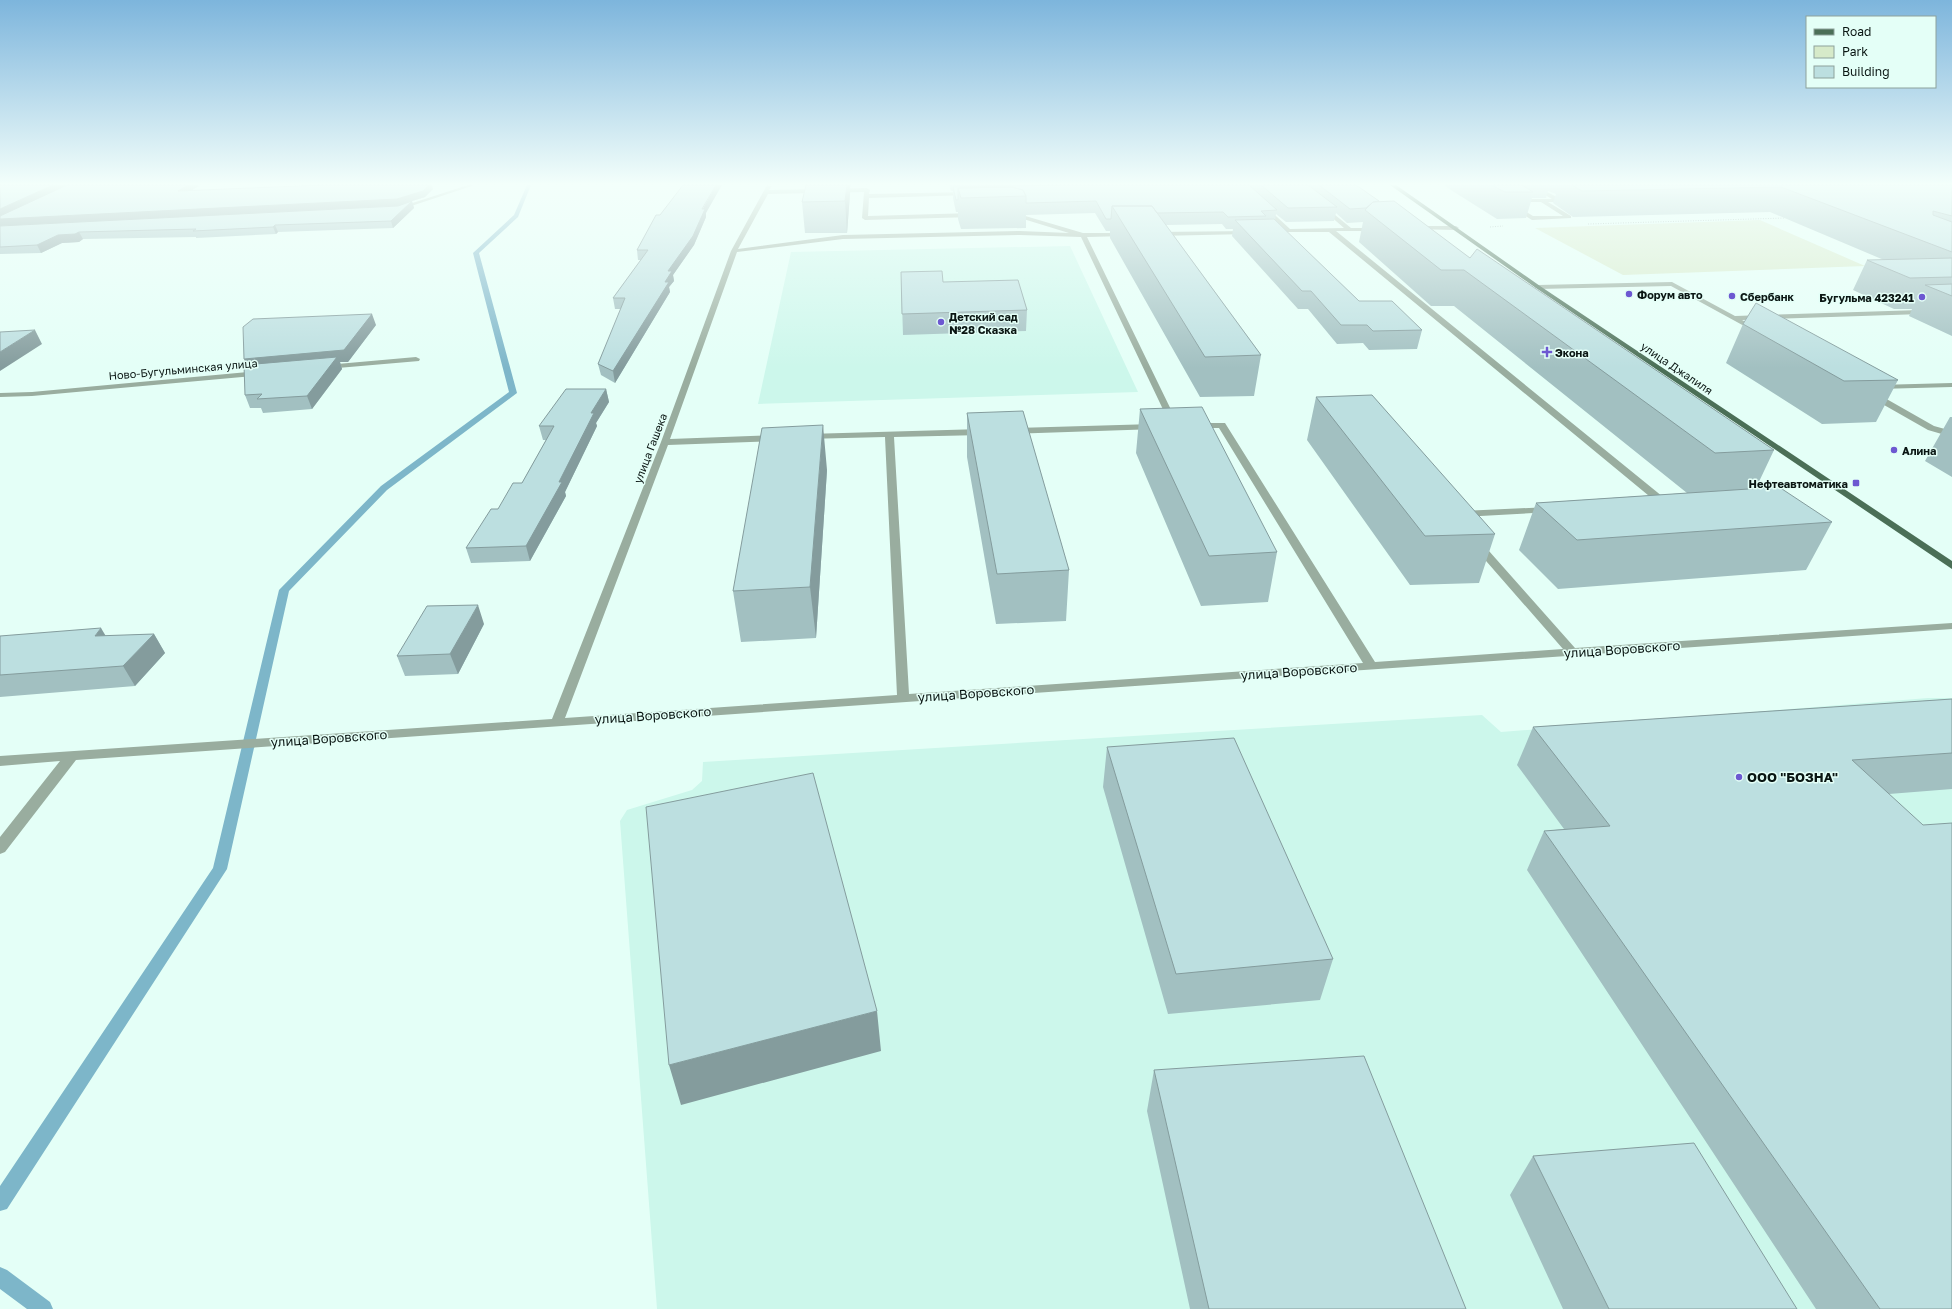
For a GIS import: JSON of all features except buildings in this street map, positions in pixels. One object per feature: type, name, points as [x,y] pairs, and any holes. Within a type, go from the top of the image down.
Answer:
[{"type":"main road","name":"улица Джалиля","points":[[1481,246],[1538,287],[1952,566]]},
{"type":"street","name":"улица Гашека","points":[[557,722],[665,442],[737,246]]},
{"type":"street","points":[[734,251],[772,246]]},
{"type":"street","points":[[1088,246],[1168,426]]},
{"type":"street","points":[[1351,246],[1665,503],[1649,504]]},
{"type":"street","points":[[1538,287],[1672,284],[1761,334]]},
{"type":"street","points":[[1734,318],[1952,311]]},
{"type":"street","points":[[314,368],[416,359]]},
{"type":"street","name":"Ново-Бугульминская улица","points":[[0,395],[32,394],[267,373]]},
{"type":"street","points":[[1952,385],[1866,390],[1931,428],[1952,434]]},
{"type":"street","points":[[801,438],[1222,425],[1371,666]]},
{"type":"street","points":[[889,435],[903,698]]},
{"type":"street","points":[[665,442],[785,438]]},
{"type":"street","points":[[1457,521],[1452,515],[1562,509]]},
{"type":"street","points":[[1472,539],[1572,652]]},
{"type":"street","name":"улица Воровского","points":[[0,761],[1952,626]]},
{"type":"street","points":[[0,848],[72,756]]},
{"type":"shaded area","name":"Детский сад №28 Сказка","points":[[1070,246],[1138,392],[758,404],[791,252]]},
{"type":"shaded area","points":[[1928,698],[1952,698],[1952,1309],[657,1309],[620,821],[627,810],[692,790],[702,781],[703,762],[1482,715],[1501,732]]},
{"type":"green space","points":[[1569,246],[1820,246],[1865,266],[1623,275]]},
{"type":"waterway","points":[[0,1202],[220,869],[284,590],[384,488],[513,393],[476,253],[483,246]]},
{"type":"waterway","points":[[0,1277],[43,1309]]},
{"type":"place","name":"Форум авто","points":[[1629,294]]},
{"type":"place","name":"Сбербанк","points":[[1732,296]]},
{"type":"place","name":"Бугульма 423241","points":[[1922,297]]},
{"type":"place","name":"Детский сад №28 Сказка","points":[[941,322]]},
{"type":"place","name":"Экона","points":[[1547,352]]},
{"type":"place","name":"Алина","points":[[1894,450]]},
{"type":"place","name":"Нефтеавтоматика","points":[[1856,483]]},
{"type":"place","name":"ООО \"БОЗНА\"","points":[[1739,777]]}]
